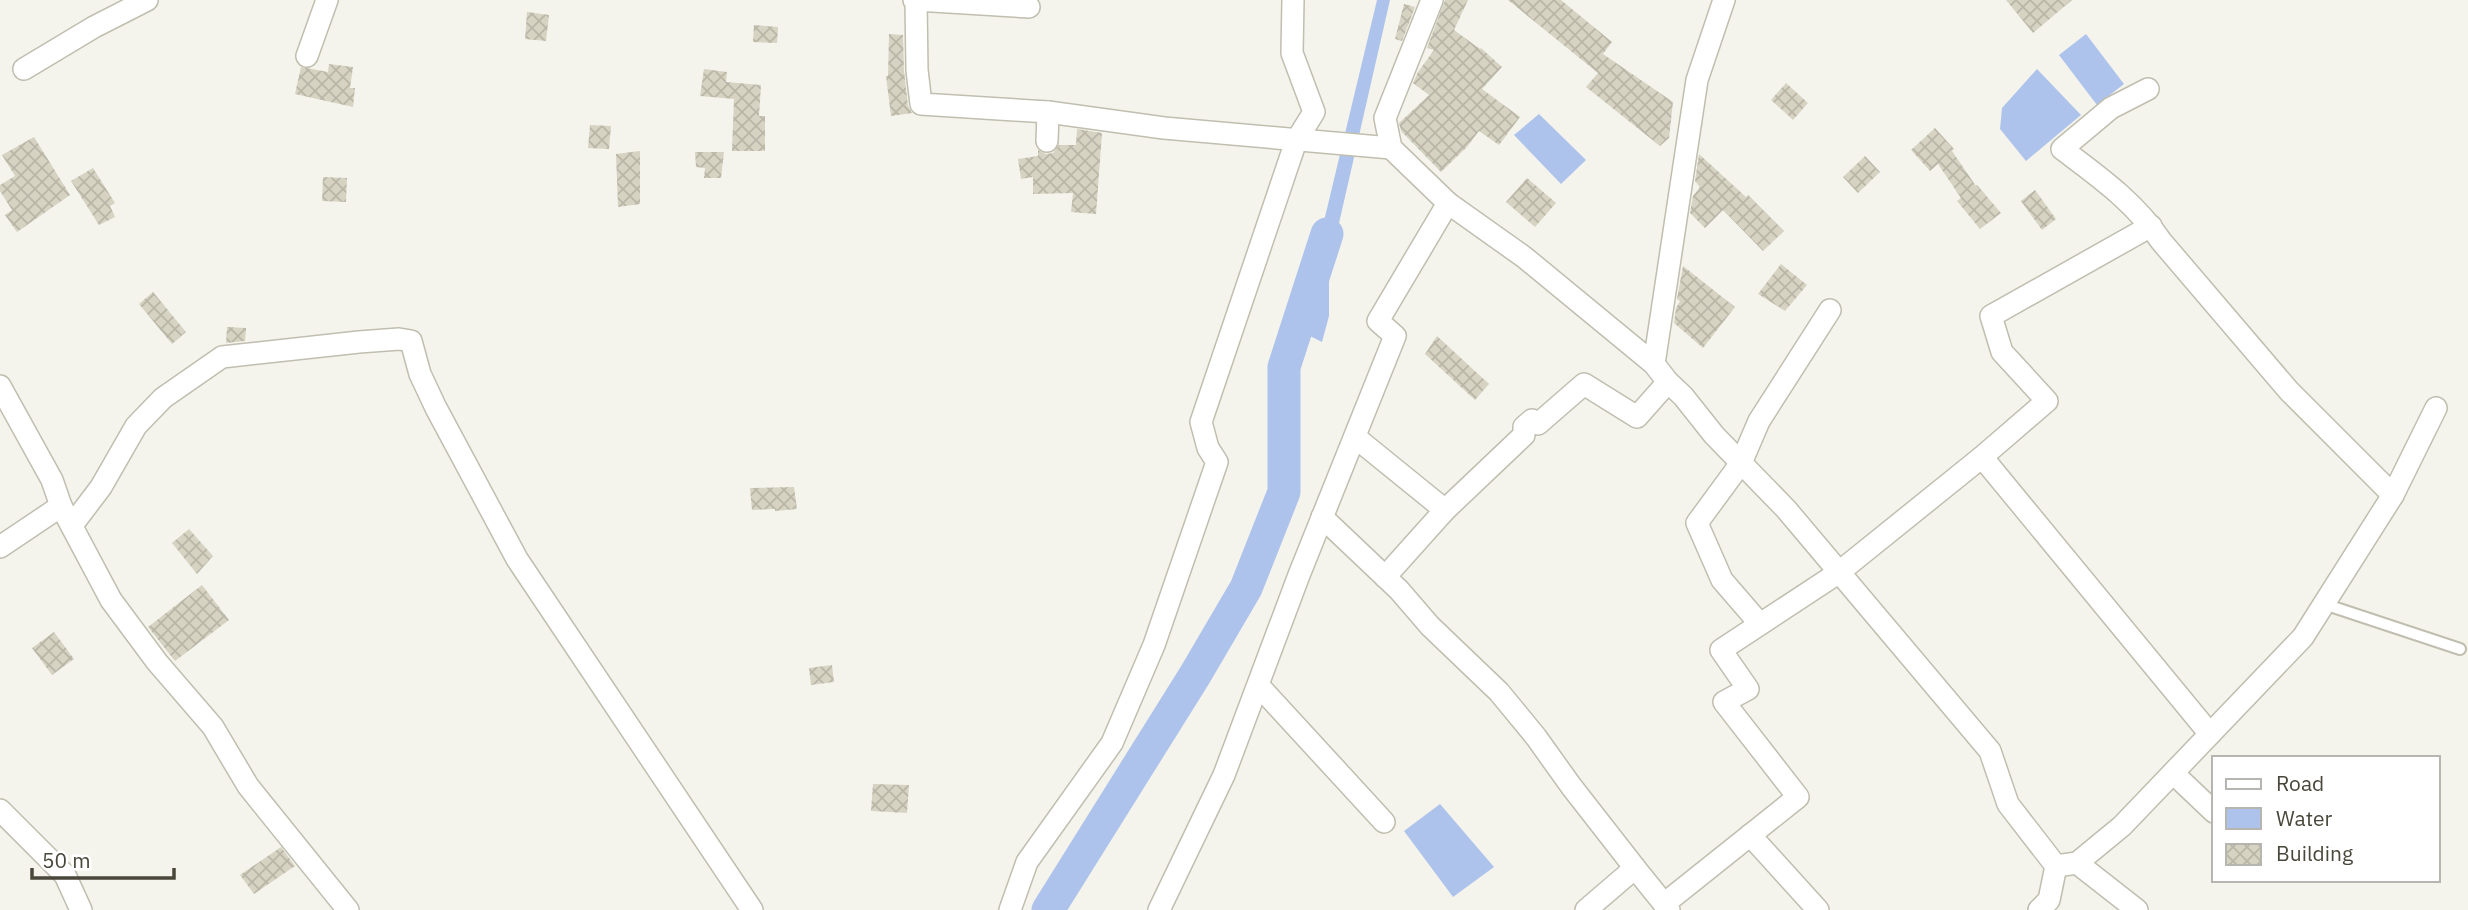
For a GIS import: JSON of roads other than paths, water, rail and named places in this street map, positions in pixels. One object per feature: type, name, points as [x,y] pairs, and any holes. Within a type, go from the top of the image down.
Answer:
[{"type":"street","points":[[24,69],[94,27],[147,0]]},
{"type":"street","points":[[307,56],[327,0]]},
{"type":"street","points":[[1029,7],[915,0],[916,70],[921,104],[1048,112],[1164,128],[1391,148]]},
{"type":"street","points":[[1010,910],[1027,862],[1112,743],[1154,645],[1217,462],[1208,448],[1201,422],[1296,141],[1314,112],[1292,53],[1293,0]]},
{"type":"street","points":[[1432,0],[1385,118],[1391,148],[1448,203],[1524,257],[1654,364],[1714,435],[1786,509],[1990,751],[2008,804],[2066,864],[2137,910]]},
{"type":"street","points":[[1654,364],[1697,80],[1724,0]]},
{"type":"street","points":[[2148,89],[2112,108],[2062,149],[2119,192],[2151,226],[2289,391],[2393,495]]},
{"type":"street","points":[[1046,141],[1048,112]]},
{"type":"street","points":[[1158,910],[1224,775],[1250,700],[1259,686],[1299,575],[1395,336],[1378,321],[1448,203]]},
{"type":"street","points":[[1322,517],[1499,692],[1666,907],[1798,797],[1724,702],[1748,689],[1721,650],[1839,573],[2047,401],[2002,352],[1991,316],[2151,226]]},
{"type":"street","points":[[1760,624],[1722,580],[1698,523],[1741,463],[1759,421],[1830,310]]},
{"type":"street","points":[[73,524],[101,487],[136,426],[163,398],[222,357],[348,343],[398,339],[411,341],[420,374],[436,408],[517,559],[752,910]]},
{"type":"street","points":[[1385,577],[1446,510],[1524,435],[1524,427],[1532,420],[1538,424],[1584,384],[1637,417],[1668,382]]},
{"type":"street","points":[[0,386],[52,480],[61,506],[73,524],[111,600],[157,662],[213,727],[248,786],[348,910]]},
{"type":"street","points":[[2039,910],[2049,900],[2066,864],[2122,826],[2303,637],[2393,495],[2436,408]]},
{"type":"street","points":[[1355,438],[1446,510]]},
{"type":"street","points":[[1982,457],[2210,734]]},
{"type":"street","points":[[0,547],[61,506]]},
{"type":"street","points":[[1259,686],[1384,822]]},
{"type":"street","points":[[2173,773],[2212,810]]},
{"type":"street","points":[[0,810],[65,875],[81,910]]},
{"type":"street","points":[[1750,835],[1818,910]]},
{"type":"street","points":[[1586,910],[1635,868]]},
{"type":"lane","points":[[2324,604],[2460,649]]},
{"type":"water","points":[[1377,0],[1390,0],[1329,267],[1329,316],[1322,342],[1308,335],[1317,314],[1313,267]]},
{"type":"water","points":[[2086,34],[2124,84],[2097,105],[2059,55]]},
{"type":"water","points":[[2037,69],[2081,115],[2026,161],[2000,129],[2002,108]]},
{"type":"water","points":[[1539,114],[1586,160],[1561,184],[1514,135]]},
{"type":"water","points":[[1440,804],[1494,867],[1453,897],[1404,831]]},
{"type":"waterway","points":[[1048,910],[1195,675],[1246,588],[1284,492],[1284,367],[1327,234]]}]
